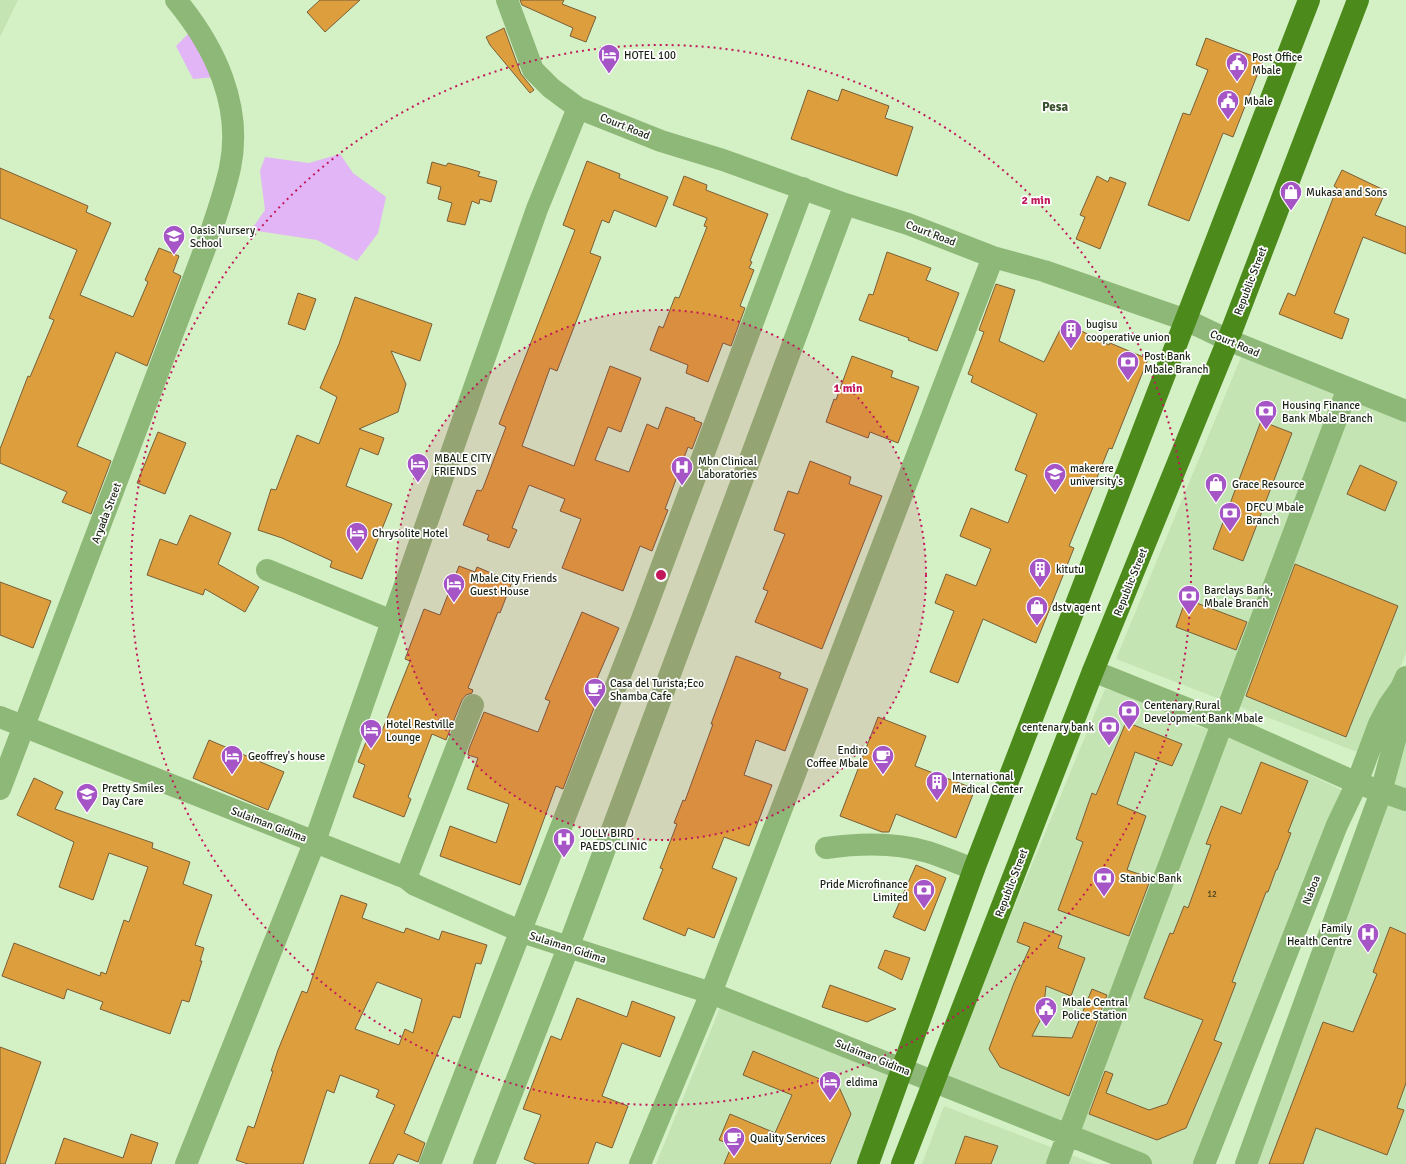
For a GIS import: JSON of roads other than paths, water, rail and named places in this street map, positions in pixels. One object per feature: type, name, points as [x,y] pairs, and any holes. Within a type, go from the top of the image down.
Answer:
[{"type":"main road","points":[[868,1164],[974,869],[1309,0]]},
{"type":"main road","name":"Republic Street","points":[[902,1164],[1093,671],[1228,340],[1358,0]]},
{"type":"street","name":"Aryada Street","points":[[0,790],[210,236],[230,168],[233,140],[231,108],[219,67],[203,36],[176,0]]},
{"type":"street","name":"Court Road","points":[[507,0],[533,70],[551,88],[578,108],[661,140],[723,160],[845,204],[908,224],[993,257],[1044,272],[1186,320],[1228,340],[1406,411]]},
{"type":"street","points":[[186,1164],[314,841],[537,209],[578,108]]},
{"type":"street","points":[[430,1164],[522,932],[645,611],[803,188]]},
{"type":"street","points":[[484,1164],[568,948],[845,204]]},
{"type":"street","points":[[640,1164],[711,993],[993,257]]},
{"type":"street","points":[[1057,1164],[1348,388]]},
{"type":"street","points":[[266,570],[392,621]]},
{"type":"street","points":[[1093,671],[1223,723],[1357,783],[1406,800]]},
{"type":"street","name":"Naboa","points":[[1204,1164],[1337,826],[1357,783],[1379,724],[1389,705],[1404,683]]},
{"type":"street","name":"Naboa","points":[[1246,1164],[1380,792],[1398,729],[1404,683]]},
{"type":"street","points":[[406,878],[473,705]]},
{"type":"street","name":"Sulaiman Gidima","points":[[0,717],[406,878],[415,885],[522,932],[711,993],[1141,1164]]},
{"type":"street","points":[[826,848],[848,845],[888,844],[927,852],[974,869]]},
{"type":"place","name":"HOTEL 100","points":[[609,74]]},
{"type":"place","name":"Post Office Mbale","points":[[1237,82]]},
{"type":"place","name":"Mbale","points":[[1228,120]]},
{"type":"place","name":"Mukasa and Sons","points":[[1291,212]]},
{"type":"place","name":"Oasis Nursery School","points":[[174,256]]},
{"type":"place","name":"bugisu cooperative union","points":[[1071,350]]},
{"type":"place","name":"Post Bank Mbale Branch","points":[[1128,382]]},
{"type":"place","name":"Housing Finance Bank Mbale Branch","points":[[1266,430]]},
{"type":"place","name":"MBALE CITY FRIENDS","points":[[418,484]]},
{"type":"place","name":"Mbn Clinical Laboratories","points":[[682,486]]},
{"type":"place","name":"makerere university's","points":[[1055,494]]},
{"type":"place","name":"Grace Resource","points":[[1216,504]]},
{"type":"place","name":"DFCU Mbale Branch","points":[[1230,532]]},
{"type":"place","name":"Chrysolite Hotel","points":[[357,552]]},
{"type":"place","name":"kitutu","points":[[1040,588]]},
{"type":"place","name":"Mbale City Friends Guest House","points":[[454,604]]},
{"type":"place","name":"Barclays Bank, Mbale Branch","points":[[1189,616]]},
{"type":"place","name":"dstv agent","points":[[1037,626]]},
{"type":"place","name":"Casa del Turista;Eco Shamba Cafe","points":[[595,708]]},
{"type":"place","name":"Centenary Rural Development Bank Mbale","points":[[1129,730]]},
{"type":"place","name":"centenary bank","points":[[1109,746]]},
{"type":"place","name":"Hotel Restville Lounge","points":[[371,750]]},
{"type":"place","name":"Geoffrey's house","points":[[232,776]]},
{"type":"place","name":"Endiro Coffee Mbale","points":[[883,776]]},
{"type":"place","name":"International Medical Center","points":[[937,802]]},
{"type":"place","name":"Pretty Smiles Day Care","points":[[87,814]]},
{"type":"place","name":"JOLLY BIRD PAEDS CLINIC","points":[[564,858]]},
{"type":"place","name":"Stanbic Bank","points":[[1104,898]]},
{"type":"place","name":"Pride Microfinance Limited","points":[[924,910]]},
{"type":"place","name":"Family Health Centre","points":[[1368,954]]},
{"type":"place","name":"Mbale Central Police Station","points":[[1046,1028]]},
{"type":"place","name":"eldima","points":[[830,1102]]},
{"type":"place","name":"Quality Services","points":[[734,1158]]},
{"type":"district","name":"Pesa","points":[[1055,106]]}]
